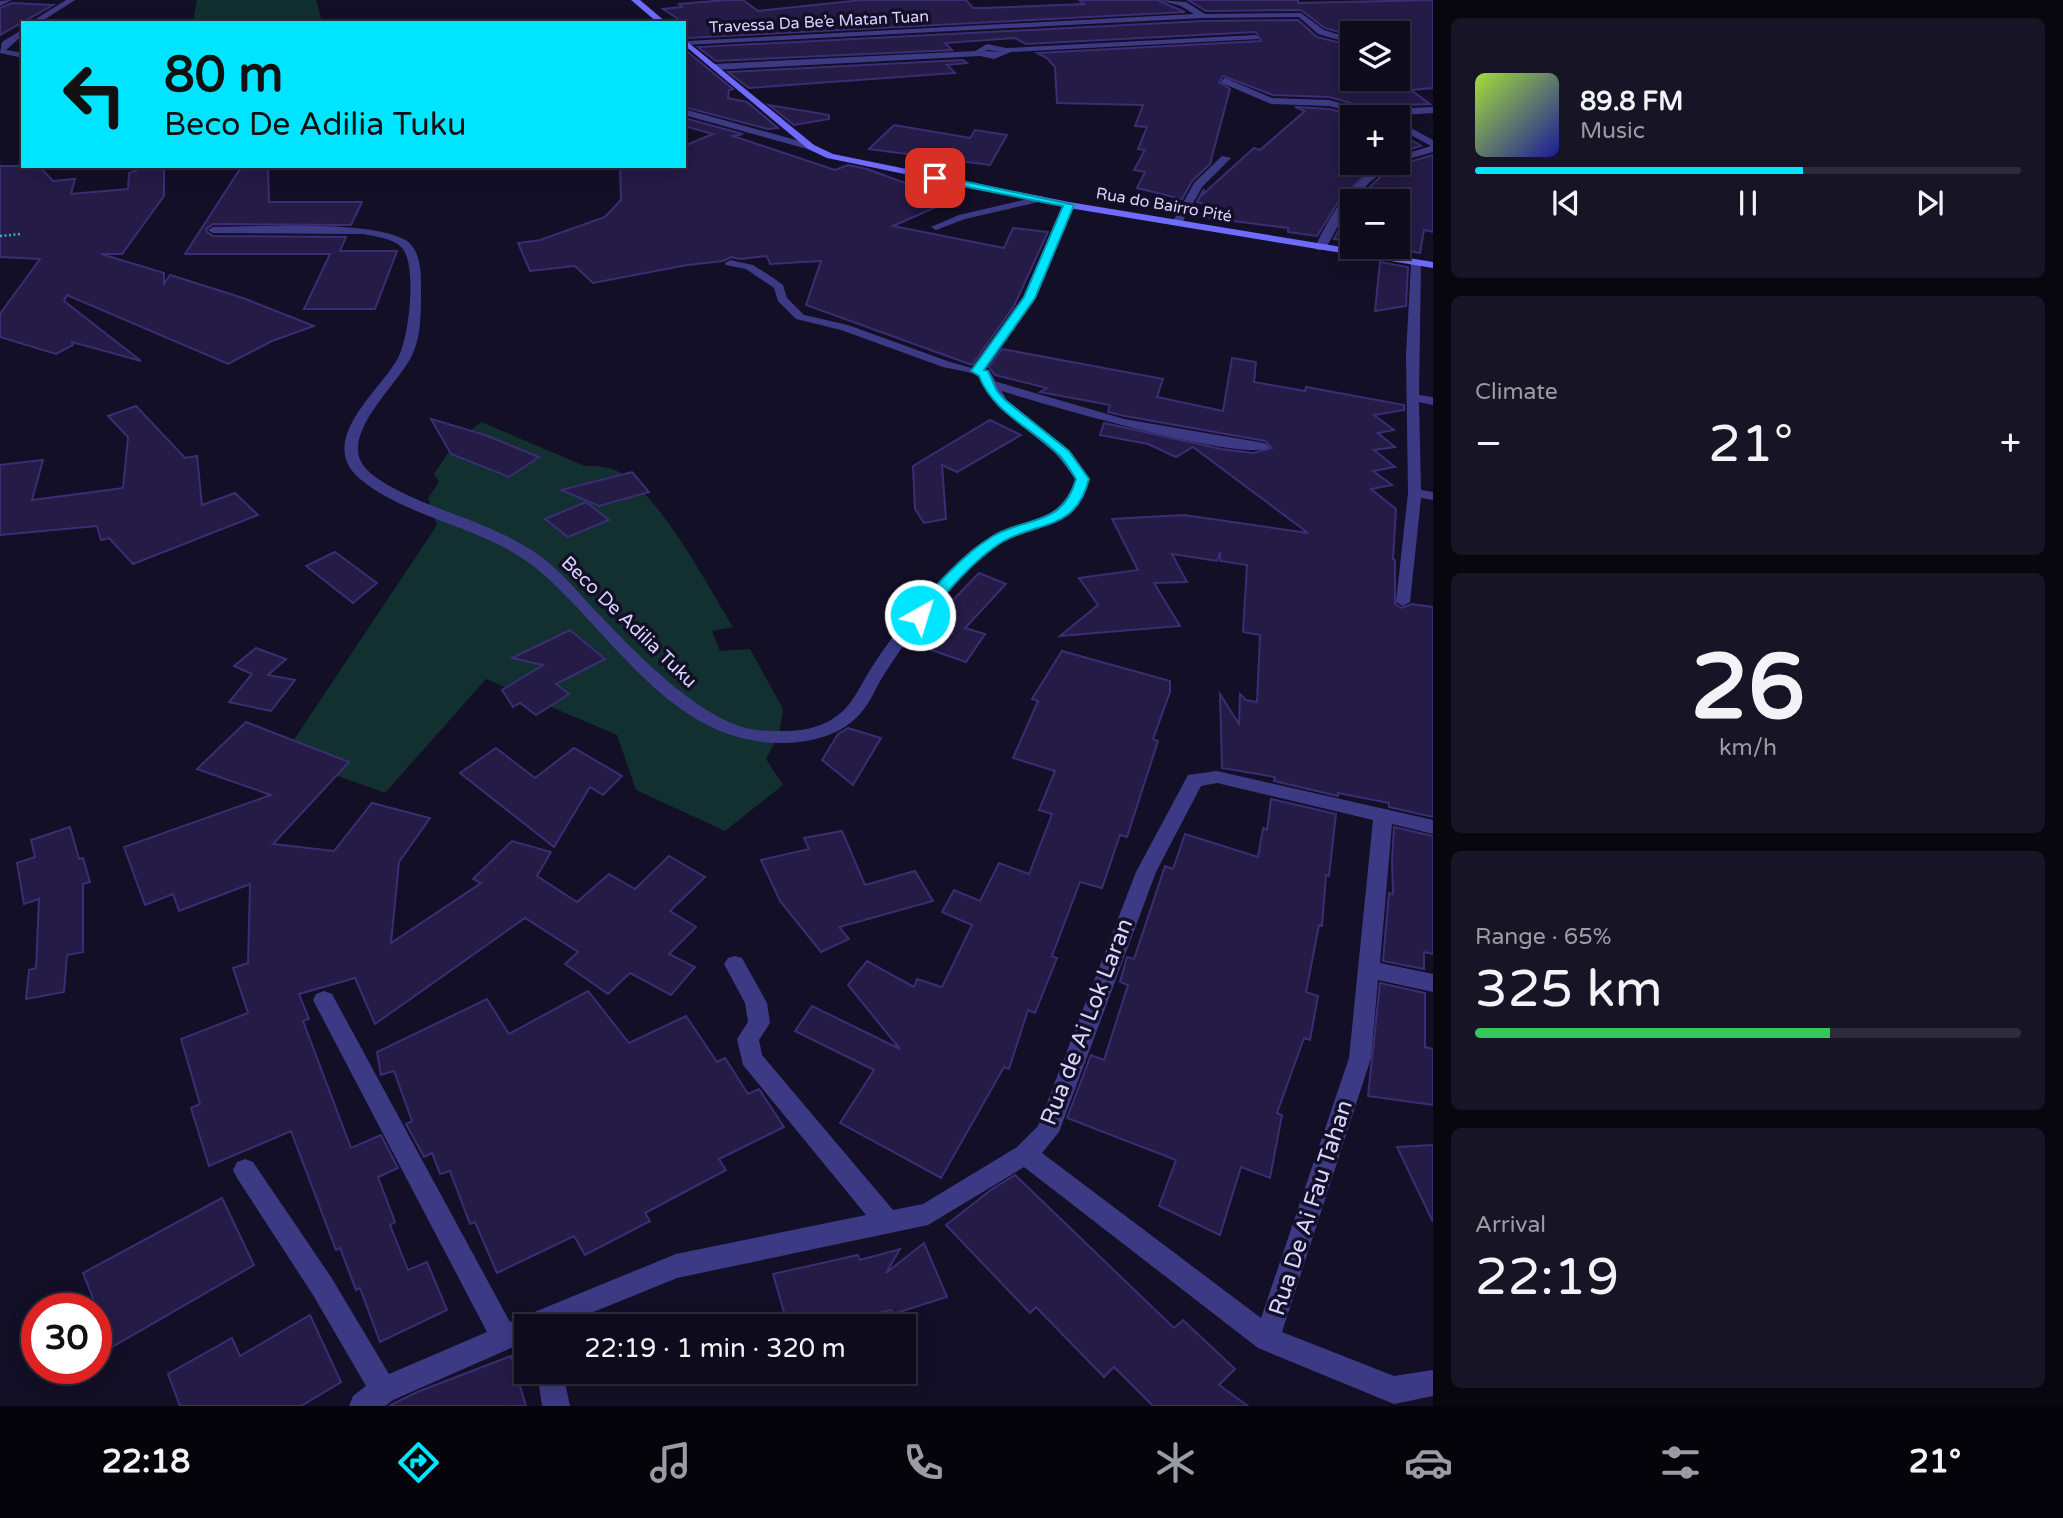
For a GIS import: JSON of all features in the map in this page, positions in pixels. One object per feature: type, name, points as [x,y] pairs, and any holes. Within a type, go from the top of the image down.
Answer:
[{"type":"main road","points":[[635,0],[661,21]]},
{"type":"main road","name":"Rua do Bairro Pité","points":[[686,42],[811,147],[830,156],[1069,205],[1433,265]]},
{"type":"street","points":[[0,4],[8,0]]},
{"type":"street","points":[[36,21],[71,0]]},
{"type":"street","points":[[1163,0],[1183,4],[1203,16]]},
{"type":"street","name":"Travessa Da Be’e Matan Tuan","points":[[686,42],[1203,16],[1301,15],[1321,32],[1340,38]]},
{"type":"street","points":[[21,32],[0,51],[21,56]]},
{"type":"street","points":[[714,67],[980,53],[1002,55],[1007,53],[1006,50],[1256,37]]},
{"type":"street","points":[[1225,81],[1271,101],[1340,106]]},
{"type":"street","points":[[1410,111],[1433,110]]},
{"type":"street","points":[[686,113],[811,147]]},
{"type":"street","points":[[1410,132],[1433,147]]},
{"type":"street","points":[[1410,155],[1433,147]]},
{"type":"street","points":[[1177,223],[1198,184],[1226,158]]},
{"type":"street","points":[[1321,248],[1330,223],[1373,175]]},
{"type":"street","points":[[982,377],[1030,298],[1069,205]]},
{"type":"street","name":"Beco De Adilia Tuku","points":[[213,230],[363,231],[399,240],[410,250],[416,268],[412,335],[407,355],[359,422],[349,452],[351,463],[387,489],[504,538],[526,552],[679,698],[699,712],[747,735],[807,736],[840,723],[852,713],[892,650],[948,581],[998,539],[1055,519],[1066,512],[1083,479],[1077,468],[1033,426],[1001,403],[982,377]]},
{"type":"street","name":"Rua de Ai Lok Laran","points":[[562,1314],[676,1266],[928,1214],[1025,1154],[1047,1132],[1146,872],[1195,780],[1217,777],[1433,827]]},
{"type":"street","name":"Rua De Ai Fau Tahan","points":[[1025,1154],[1267,1339],[1360,1058],[1383,816]]},
{"type":"street","points":[[735,964],[756,1003],[759,1023],[748,1039],[751,1058],[888,1223]]},
{"type":"street","points":[[1367,969],[1433,983]]},
{"type":"street","points":[[324,1000],[520,1314]]},
{"type":"street","points":[[246,1170],[322,1286],[373,1398]]},
{"type":"street","name":"Rua de Ai Lok Laran","points":[[373,1398],[514,1335]]},
{"type":"street","points":[[1267,1339],[1394,1390],[1433,1383]]},
{"type":"street","points":[[552,1384],[556,1406]]},
{"type":"lane","points":[[936,227],[962,217],[1041,199]]},
{"type":"lane","points":[[730,263],[737,262],[756,270],[779,287],[782,299],[800,317],[844,327],[982,377],[1050,405],[1220,442],[1264,447]]},
{"type":"lane","points":[[1403,602],[1415,493],[1412,355],[1416,263]]},
{"type":"lane","points":[[1414,398],[1433,401]]},
{"type":"lane","points":[[1415,493],[1433,496]]},
{"type":"path","points":[[0,236],[21,234]]},
{"type":"green space","points":[[197,0],[316,0],[322,21],[193,21]]},
{"type":"green space","points":[[481,422],[585,466],[613,469],[633,483],[666,519],[733,627],[712,631],[720,651],[750,649],[783,709],[779,734],[766,759],[783,785],[725,831],[636,790],[617,735],[486,679],[385,793],[283,756],[437,525],[428,498],[439,482],[434,474],[454,444]]},
{"type":"building","points":[[743,0],[758,11],[862,0],[966,0],[973,8],[985,8],[1084,4],[1079,0],[1157,0],[1185,12],[687,38],[686,21],[681,21],[663,9],[682,7],[679,4]]},
{"type":"building","points":[[1188,0],[1298,0],[1298,3],[1433,0],[1433,88],[1411,90],[1430,104],[1358,105],[1329,97],[1273,95],[1223,76],[1219,82],[1230,89],[1210,164],[1192,181],[1182,199],[1137,188],[1145,172],[1134,170],[1145,150],[1138,149],[1147,127],[1135,126],[1143,105],[1057,103],[1055,67],[1047,58],[1037,53],[1261,41],[1256,32],[1026,44],[1015,38],[945,43],[952,50],[716,61],[698,47],[1203,21],[1298,20],[1317,37],[1340,43],[1340,91],[1410,91],[1410,21],[1340,21],[1340,32],[1325,28],[1301,10],[1206,11]]},
{"type":"building","points":[[12,3],[53,5],[0,35],[0,8]]},
{"type":"building","points":[[686,51],[733,89],[729,90],[728,98],[747,102],[778,128],[768,129],[686,108]]},
{"type":"building","points":[[963,60],[967,63],[947,65],[955,73],[749,88],[728,72]]},
{"type":"building","points":[[769,105],[829,115],[829,119],[794,125]]},
{"type":"building","points":[[1295,107],[1340,112],[1340,175],[1365,175],[1351,189],[1340,189],[1340,199],[1317,236],[1288,232],[1288,228],[1201,217],[1207,205],[1197,202],[1204,189],[1202,195],[1254,148],[1260,150],[1305,111]]},
{"type":"building","points":[[686,119],[743,134],[733,136],[835,170],[848,165],[867,169],[952,200],[893,226],[1004,248],[1013,228],[1048,232],[1014,306],[972,365],[806,305],[821,261],[770,264],[767,256],[740,259],[731,257],[723,261],[593,283],[575,266],[530,271],[518,243],[540,240],[605,217],[621,200],[620,168],[686,168],[686,145],[713,134],[686,127]]},
{"type":"building","points":[[894,125],[970,138],[975,130],[1007,135],[990,165],[869,149]]},
{"type":"building","points":[[1410,139],[1421,146],[1410,149]]},
{"type":"building","points":[[1433,155],[1433,232],[1424,230],[1420,253],[1410,251],[1410,189],[1368,189],[1382,175],[1410,175],[1410,162]]},
{"type":"building","points":[[0,166],[41,168],[53,181],[75,179],[71,194],[128,189],[129,173],[137,168],[164,168],[164,196],[122,254],[101,254],[164,273],[164,284],[170,275],[243,298],[314,326],[272,341],[228,364],[67,295],[64,301],[141,361],[72,342],[73,345],[56,354],[0,337],[0,314],[40,259],[0,257]]},
{"type":"building","points":[[241,168],[268,168],[269,202],[362,202],[351,225],[213,224],[206,229],[213,236],[346,237],[340,251],[397,251],[375,309],[304,309],[330,254],[185,254]]},
{"type":"building","points":[[1340,228],[1340,240],[1334,239]]},
{"type":"building","points":[[1380,262],[1408,267],[1406,306],[1375,311]]},
{"type":"building","points":[[1002,349],[1163,379],[1157,397],[1223,411],[1232,358],[1256,362],[1254,382],[1305,391],[1306,387],[1404,405],[1404,410],[1374,415],[1394,430],[1378,433],[1395,447],[1374,450],[1395,467],[1373,471],[1392,485],[1371,489],[1396,509],[1393,559],[1395,604],[1402,608],[1412,604],[1433,607],[1433,817],[1389,807],[1389,803],[1338,793],[1338,796],[1274,781],[1275,777],[1222,768],[1220,694],[1239,724],[1240,694],[1246,700],[1257,702],[1260,635],[1243,632],[1247,565],[1220,561],[1220,552],[1217,561],[1172,554],[1187,582],[1154,583],[1180,626],[1060,636],[1098,605],[1079,578],[1138,570],[1112,519],[1184,515],[1308,533],[1193,447],[1176,457],[1148,444],[1100,435],[1104,423],[1221,449],[1253,453],[1272,448],[1265,441],[1125,416],[1108,412],[1110,405],[1040,392],[1047,388],[995,375],[989,367]]},
{"type":"building","points":[[136,406],[185,458],[197,456],[202,505],[235,493],[258,515],[133,564],[109,538],[101,540],[97,526],[0,535],[0,465],[43,460],[32,500],[123,488],[128,437],[108,416]]},
{"type":"building","points":[[431,419],[485,435],[539,457],[509,477],[451,454]]},
{"type":"building","points":[[990,420],[1021,435],[957,472],[942,465],[946,519],[924,523],[915,509],[913,466]]},
{"type":"building","points":[[632,472],[649,492],[599,506],[561,490]]},
{"type":"building","points":[[586,502],[609,520],[568,537],[545,519]]},
{"type":"building","points":[[335,552],[377,583],[353,603],[306,566]]},
{"type":"building","points":[[979,573],[1006,584],[965,628],[985,634],[966,662],[917,645],[936,618]]},
{"type":"building","points":[[570,630],[605,659],[556,684],[569,694],[536,715],[520,703],[513,707],[502,690],[543,665],[512,658]]},
{"type":"building","points":[[256,648],[286,659],[268,675],[295,680],[271,711],[229,702],[252,674],[234,666]]},
{"type":"building","points":[[1062,651],[1170,681],[1170,692],[1153,739],[1158,741],[1127,837],[1120,835],[1102,888],[1080,882],[1052,956],[1057,958],[1035,1013],[1028,1010],[1009,1069],[1004,1067],[941,1178],[840,1123],[874,1070],[795,1031],[812,1006],[900,1049],[848,985],[867,961],[914,987],[917,979],[942,987],[972,925],[942,912],[954,890],[980,901],[999,863],[1029,874],[1052,814],[1039,810],[1055,771],[1013,758],[1038,701],[1032,699]]},
{"type":"building","points":[[246,722],[349,762],[273,844],[334,851],[372,803],[430,818],[399,862],[391,943],[481,883],[473,879],[512,841],[551,852],[537,876],[577,902],[609,874],[635,889],[669,856],[705,877],[670,911],[696,927],[669,954],[695,967],[671,995],[630,973],[608,994],[565,964],[578,952],[525,918],[375,1024],[355,978],[299,994],[309,1019],[303,1021],[351,1148],[381,1135],[398,1168],[378,1177],[395,1222],[390,1225],[408,1270],[427,1262],[447,1310],[380,1342],[360,1288],[356,1290],[340,1248],[336,1250],[291,1131],[209,1166],[191,1108],[200,1104],[181,1039],[248,1013],[233,968],[248,963],[250,884],[179,911],[173,894],[145,905],[124,847],[271,795],[197,769]]},
{"type":"building","points":[[848,728],[881,738],[853,785],[822,760],[838,734]]},
{"type":"building","points":[[496,748],[535,778],[574,748],[622,776],[603,795],[590,787],[554,847],[460,773]]},
{"type":"building","points":[[1271,799],[1336,814],[1329,876],[1326,875],[1322,926],[1319,925],[1306,992],[1318,996],[1310,1040],[1304,1038],[1277,1113],[1282,1115],[1270,1178],[1241,1167],[1220,1235],[1159,1206],[1176,1160],[1067,1118],[1091,1055],[1104,1060],[1128,985],[1120,982],[1127,957],[1134,959],[1165,866],[1173,869],[1185,834],[1258,857],[1263,828],[1267,830]]},
{"type":"building","points":[[70,827],[79,859],[83,858],[90,882],[83,884],[83,952],[67,955],[64,992],[26,999],[29,970],[36,968],[39,899],[24,904],[17,863],[35,857],[31,840]]},
{"type":"building","points":[[1394,827],[1433,836],[1433,954],[1424,952],[1424,969],[1383,961],[1389,893],[1393,894]]},
{"type":"building","points":[[842,831],[865,885],[915,871],[933,901],[839,927],[849,939],[821,952],[780,901],[761,860],[809,849],[804,838]]},
{"type":"building","points":[[1380,983],[1425,993],[1425,1047],[1433,1049],[1433,1105],[1368,1096]]},
{"type":"building","points":[[588,991],[629,1043],[686,1016],[717,1062],[725,1058],[748,1094],[759,1089],[784,1127],[719,1159],[726,1170],[645,1213],[650,1221],[585,1255],[574,1236],[497,1273],[475,1222],[470,1224],[450,1171],[440,1174],[432,1153],[424,1157],[406,1124],[412,1121],[394,1071],[381,1075],[377,1052],[487,999],[509,1034]]},
{"type":"building","points":[[1433,1145],[1433,1222],[1397,1147]]},
{"type":"building","points":[[1015,1175],[1174,1328],[1183,1320],[1235,1369],[1219,1385],[1248,1406],[1153,1406],[1114,1367],[1104,1377],[1036,1307],[1030,1313],[946,1225],[992,1189]]},
{"type":"building","points":[[222,1198],[254,1265],[112,1347],[112,1293],[91,1293],[83,1273]]},
{"type":"building","points":[[924,1243],[947,1297],[893,1314],[891,1310],[874,1314],[785,1314],[773,1274],[858,1255],[860,1260],[900,1249],[886,1273]]},
{"type":"building","points":[[310,1315],[341,1382],[301,1406],[180,1406],[168,1374],[232,1338],[240,1356]]},
{"type":"building","points":[[511,1356],[514,1384],[519,1384],[526,1406],[389,1406],[417,1392]]},
{"type":"route","points":[[920,615],[948,581],[998,539],[1055,519],[1066,512],[1083,479],[1065,454],[1001,403],[991,392],[984,373],[977,371],[1030,298],[1069,205],[935,178]]}]
